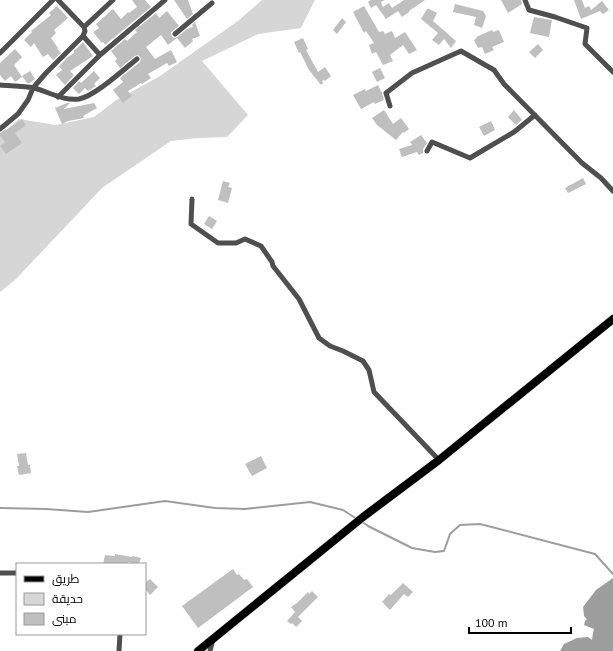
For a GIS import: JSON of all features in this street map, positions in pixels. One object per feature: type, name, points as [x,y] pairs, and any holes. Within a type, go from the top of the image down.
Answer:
[{"type":"main road","points":[[198,651],[362,517],[439,460],[613,319]]},
{"type":"street","points":[[0,53],[53,0]]},
{"type":"street","points":[[0,129],[18,114],[28,100],[33,88],[83,36],[85,31],[84,27],[58,0]]},
{"type":"street","points":[[84,27],[113,0]]},
{"type":"street","points":[[58,97],[100,55],[165,0]]},
{"type":"street","points":[[525,0],[529,10],[587,28],[585,44],[613,72]]},
{"type":"street","points":[[175,34],[212,1]]},
{"type":"street","points":[[83,36],[100,55]]},
{"type":"street","points":[[390,106],[386,93],[412,73],[461,51],[494,70],[504,84],[582,163],[601,178],[613,191]]},
{"type":"street","points":[[0,85],[33,88],[58,97],[78,99],[98,90],[137,59]]},
{"type":"street","points":[[427,151],[432,142],[470,158],[514,132],[535,115]]},
{"type":"street","points":[[192,199],[191,224],[218,243],[236,243],[245,239],[261,246],[272,262],[273,266],[299,299],[319,338],[330,346],[363,361],[369,370],[374,392],[439,460]]},
{"type":"street","points":[[0,574],[16,573]]},
{"type":"street","points":[[120,635],[120,651]]},
{"type":"street","points":[[210,651],[213,639]]},
{"type":"green space","points":[[262,0],[315,0],[301,28],[258,34],[202,61],[248,115],[227,137],[171,141],[102,188],[15,280],[0,292],[0,136],[19,119],[56,125],[94,117],[115,101],[160,76],[238,21]]},
{"type":"shaded area","points":[[613,578],[613,651],[560,651],[564,644],[577,638],[588,637],[592,640],[594,629],[584,625],[587,619],[584,616],[583,607],[596,590]]},
{"type":"building","points":[[132,0],[145,0],[151,7],[105,45],[93,32],[99,28],[96,24],[113,9],[121,19],[128,12],[129,13],[137,7]]},
{"type":"building","points":[[174,0],[188,0],[193,14],[187,19]]},
{"type":"building","points":[[371,0],[385,0],[381,2],[383,7],[389,3],[392,8],[404,0],[425,0],[402,17],[398,11],[386,19],[376,5],[371,8],[368,2]]},
{"type":"building","points":[[501,0],[521,0],[522,4],[508,13]]},
{"type":"building","points":[[574,0],[582,0],[585,8],[589,6],[591,10],[602,1],[609,10],[603,14],[600,11],[581,19]]},
{"type":"building","points":[[455,4],[483,11],[486,16],[482,28],[474,25],[476,17],[453,12]]},
{"type":"building","points":[[57,6],[68,18],[54,30],[56,33],[51,38],[61,53],[53,60],[48,54],[43,57],[34,43],[31,47],[24,40],[32,32],[31,31],[51,15],[49,13]]},
{"type":"building","points":[[364,6],[379,32],[383,31],[385,34],[392,31],[395,38],[405,32],[417,50],[409,54],[403,45],[390,55],[393,61],[383,65],[376,52],[372,54],[369,45],[374,43],[366,31],[364,33],[353,12]]},
{"type":"building","points":[[427,9],[437,13],[433,21],[456,41],[451,48],[444,39],[439,45],[432,40],[438,33],[421,19]]},
{"type":"building","points":[[167,11],[179,26],[171,32],[172,37],[175,38],[187,29],[193,27],[192,25],[195,22],[200,36],[192,39],[193,41],[185,48],[177,38],[168,45],[161,35],[146,47],[155,59],[171,50],[177,62],[169,66],[167,63],[148,74],[151,78],[128,91],[132,96],[123,103],[113,90],[123,82],[120,78],[140,62],[141,58],[138,55],[135,56],[120,68],[115,61],[117,59],[111,51],[125,39],[127,41],[137,32],[135,30],[156,13],[159,18]]},
{"type":"building","points":[[534,17],[552,20],[549,37],[530,33]]},
{"type":"building","points":[[342,18],[346,22],[337,34],[333,30]]},
{"type":"building","points":[[492,30],[493,32],[499,30],[504,42],[492,47],[494,50],[485,54],[482,47],[478,48],[474,40],[477,38],[476,37]]},
{"type":"building","points":[[303,38],[308,49],[306,50],[318,72],[325,67],[331,76],[325,81],[322,81],[323,83],[321,85],[309,70],[294,42]]},
{"type":"building","points":[[83,42],[93,56],[70,71],[74,75],[65,85],[56,75],[62,70],[59,66],[74,53],[74,51]]},
{"type":"building","points":[[538,44],[543,50],[535,58],[529,52]]},
{"type":"building","points":[[15,49],[22,57],[14,65],[22,77],[15,82],[11,76],[5,81],[0,75],[0,63]]},
{"type":"building","points":[[380,68],[385,78],[377,82],[372,72]]},
{"type":"building","points":[[30,71],[35,79],[30,83],[27,83],[22,76]]},
{"type":"building","points":[[94,71],[100,78],[94,84],[96,86],[88,91],[85,88],[79,94],[73,88],[79,81],[81,83]]},
{"type":"building","points":[[378,85],[384,100],[375,104],[374,102],[361,109],[353,95]]},
{"type":"building","points":[[70,103],[64,109],[94,103],[97,108],[83,116],[84,118],[68,121],[62,124],[55,108]]},
{"type":"building","points":[[384,110],[393,124],[401,118],[409,129],[404,133],[403,132],[396,140],[377,125],[372,118]]},
{"type":"building","points":[[514,110],[522,120],[516,125],[508,117]]},
{"type":"building","points":[[22,119],[26,125],[15,133],[22,143],[6,154],[0,146],[5,142],[0,136],[0,133]]},
{"type":"building","points":[[491,121],[495,130],[484,136],[479,127]]},
{"type":"building","points":[[421,135],[427,143],[423,149],[423,153],[419,155],[417,152],[402,157],[399,149],[412,145],[410,142]]},
{"type":"building","points":[[583,178],[586,184],[568,193],[565,188]]},
{"type":"building","points":[[223,181],[230,183],[228,187],[232,188],[228,203],[218,200]]},
{"type":"building","points":[[209,216],[217,221],[212,229],[204,224]]},
{"type":"building","points":[[26,453],[31,473],[19,475],[17,454]]},
{"type":"building","points":[[261,456],[267,468],[252,476],[245,464]]},
{"type":"building","points":[[115,554],[141,558],[139,563],[103,563],[105,555],[115,556]]},
{"type":"building","points":[[233,569],[237,575],[239,574],[244,580],[247,579],[253,587],[198,628],[182,606]]},
{"type":"building","points":[[150,579],[158,587],[150,595],[146,590],[146,582]]},
{"type":"building","points":[[403,583],[413,592],[408,597],[404,594],[390,610],[382,602],[389,594],[391,595]]},
{"type":"building","points":[[312,591],[318,597],[298,617],[302,621],[296,627],[287,621],[295,612],[291,607],[308,592],[309,594]]},
{"type":"waterway","points":[[0,508],[88,512],[165,501],[215,508],[245,509],[310,502],[343,510],[357,519]]},
{"type":"waterway","points":[[361,521],[412,548],[435,552],[444,551],[450,534],[460,525],[480,524],[595,554],[613,574]]}]
